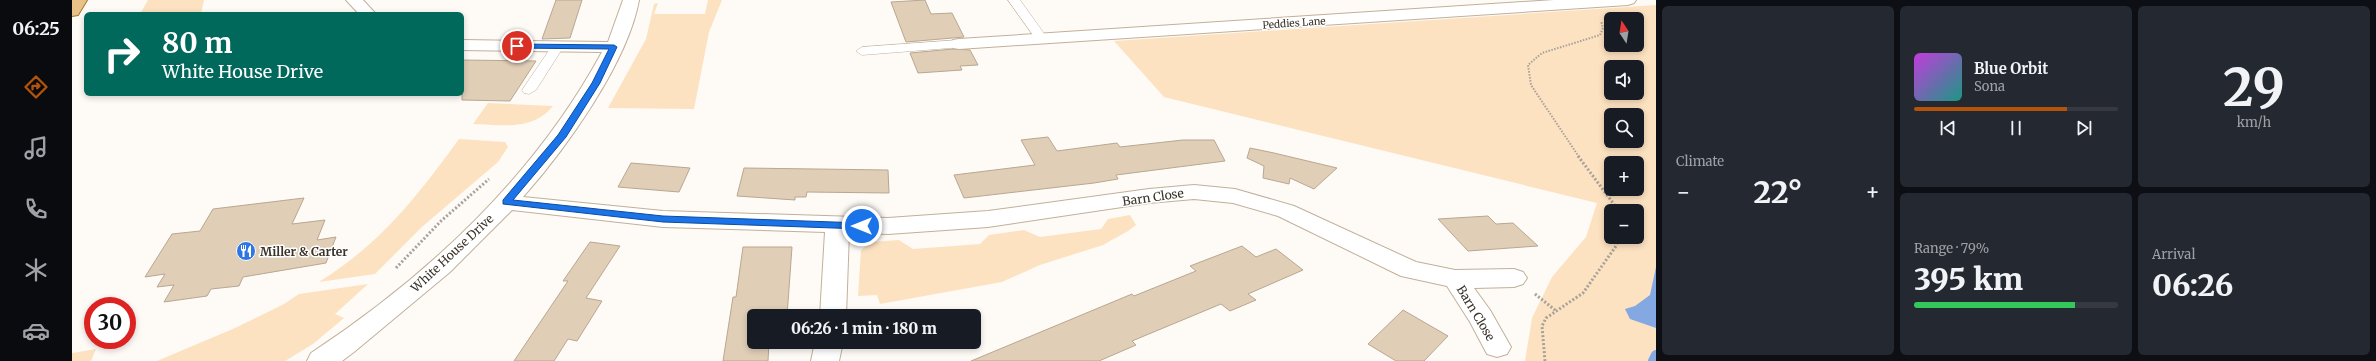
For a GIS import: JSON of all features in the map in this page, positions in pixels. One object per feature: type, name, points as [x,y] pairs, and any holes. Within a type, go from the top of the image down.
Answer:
[{"type":"main road","points":[[72,11],[79,0]]},
{"type":"street","points":[[354,0],[366,12]]},
{"type":"street","name":"White House Drive","points":[[321,361],[379,319],[444,264],[506,202],[562,137],[596,83],[614,47],[631,0]]},
{"type":"street","name":"Peddies Lane","points":[[959,44],[1586,4],[1628,0]]},
{"type":"street","points":[[464,45],[614,47]]},
{"type":"street","name":"Barn Close","points":[[506,202],[663,219],[836,226],[945,223],[1041,213],[1174,193],[1201,192],[1235,196],[1261,202],[1286,211],[1394,264],[1432,275],[1455,279],[1514,278]]},
{"type":"street","points":[[833,309],[836,226]]},
{"type":"street","name":"Barn Close","points":[[1455,279],[1481,317],[1496,347]]},
{"type":"street","points":[[825,361],[828,349]]},
{"type":"lane","points":[[1014,0],[1042,39]]},
{"type":"lane","points":[[862,51],[959,44]]},
{"type":"lane","points":[[529,90],[558,46]]},
{"type":"path","points":[[1586,4],[1598,13],[1603,28],[1600,34],[1542,53],[1528,65],[1528,71],[1531,85],[1598,185],[1613,204]]},
{"type":"path","points":[[1545,361],[1542,326],[1546,318],[1583,293],[1616,244]]},
{"type":"shaded area","points":[[148,0],[204,0],[201,12],[141,12]]},
{"type":"shaded area","points":[[708,0],[722,0],[709,32],[694,109],[608,108],[646,39],[654,4],[658,3],[654,14],[705,14]]},
{"type":"shaded area","points":[[1656,5],[1656,361],[1525,361],[1532,318],[1552,277],[1586,237],[1597,203],[1164,97],[1114,41]]},
{"type":"shaded area","points":[[488,103],[553,106],[536,120],[527,123],[516,125],[473,124]]},
{"type":"shaded area","points":[[459,139],[505,142],[508,147],[498,162],[423,226],[375,274],[319,282],[361,252],[396,218],[428,180]]},
{"type":"shaded area","points":[[1130,215],[1136,225],[1103,245],[1040,265],[1002,282],[880,304],[877,295],[858,296],[861,250],[872,242],[899,240],[913,249],[980,244],[989,235],[1024,230],[1040,237],[1101,229],[1108,219]]},
{"type":"shaded area","points":[[368,284],[335,314],[344,318],[313,344],[285,361],[157,361],[235,328],[284,304],[299,294]]},
{"type":"shaded area","points":[[96,349],[91,361],[72,361],[72,353]]},
{"type":"water","points":[[1656,267],[1656,328],[1630,319],[1625,309],[1635,306],[1650,295]]},
{"type":"building","points":[[556,0],[582,0],[570,38],[542,39]]},
{"type":"building","points":[[925,0],[931,14],[952,13],[964,37],[906,42],[891,2]]},
{"type":"building","points":[[953,49],[970,50],[978,65],[960,66],[962,70],[918,73],[910,53]]},
{"type":"building","points":[[464,60],[536,61],[510,101],[462,100],[462,96],[464,96]]},
{"type":"building","points":[[1048,137],[1057,151],[1117,143],[1120,147],[1183,140],[1214,140],[1225,161],[1116,175],[1118,179],[1094,183],[964,198],[954,175],[1035,165],[1021,140]]},
{"type":"building","points":[[1250,148],[1337,168],[1314,189],[1290,178],[1289,184],[1263,178],[1264,166],[1247,158]]},
{"type":"building","points":[[631,163],[690,168],[679,192],[618,187]]},
{"type":"building","points":[[744,168],[888,170],[889,193],[807,192],[806,197],[795,197],[795,200],[737,196]]},
{"type":"building","name":"Miller & Carter","points":[[304,198],[292,224],[325,220],[317,240],[336,237],[326,263],[243,277],[239,286],[211,289],[207,296],[164,302],[174,285],[157,287],[165,274],[145,277],[172,234],[200,231],[213,209]]},
{"type":"building","points":[[1488,216],[1496,224],[1513,223],[1538,246],[1468,251],[1438,219]]},
{"type":"building","points":[[590,242],[620,246],[586,298],[602,301],[577,341],[568,339],[554,361],[514,361],[568,281],[563,281]]},
{"type":"building","points":[[1242,246],[1256,257],[1276,249],[1303,270],[1248,294],[1256,300],[1230,311],[1221,304],[1132,341],[1136,345],[1099,361],[971,361],[1132,294],[1134,296],[1196,271],[1190,266]]},
{"type":"building","points":[[743,247],[792,247],[788,309],[747,309],[747,349],[769,349],[768,361],[723,361],[733,297],[736,297]]},
{"type":"building","points":[[1403,310],[1448,336],[1424,361],[1396,361],[1368,344]]},
{"type":"waterway","points":[[1653,361],[1656,355]]},
{"type":"place","name":"Miller & Carter","points":[[246,251]]},
{"type":"route","points":[[517,46],[614,47],[596,83],[562,137],[506,202],[663,219],[862,226]]}]
